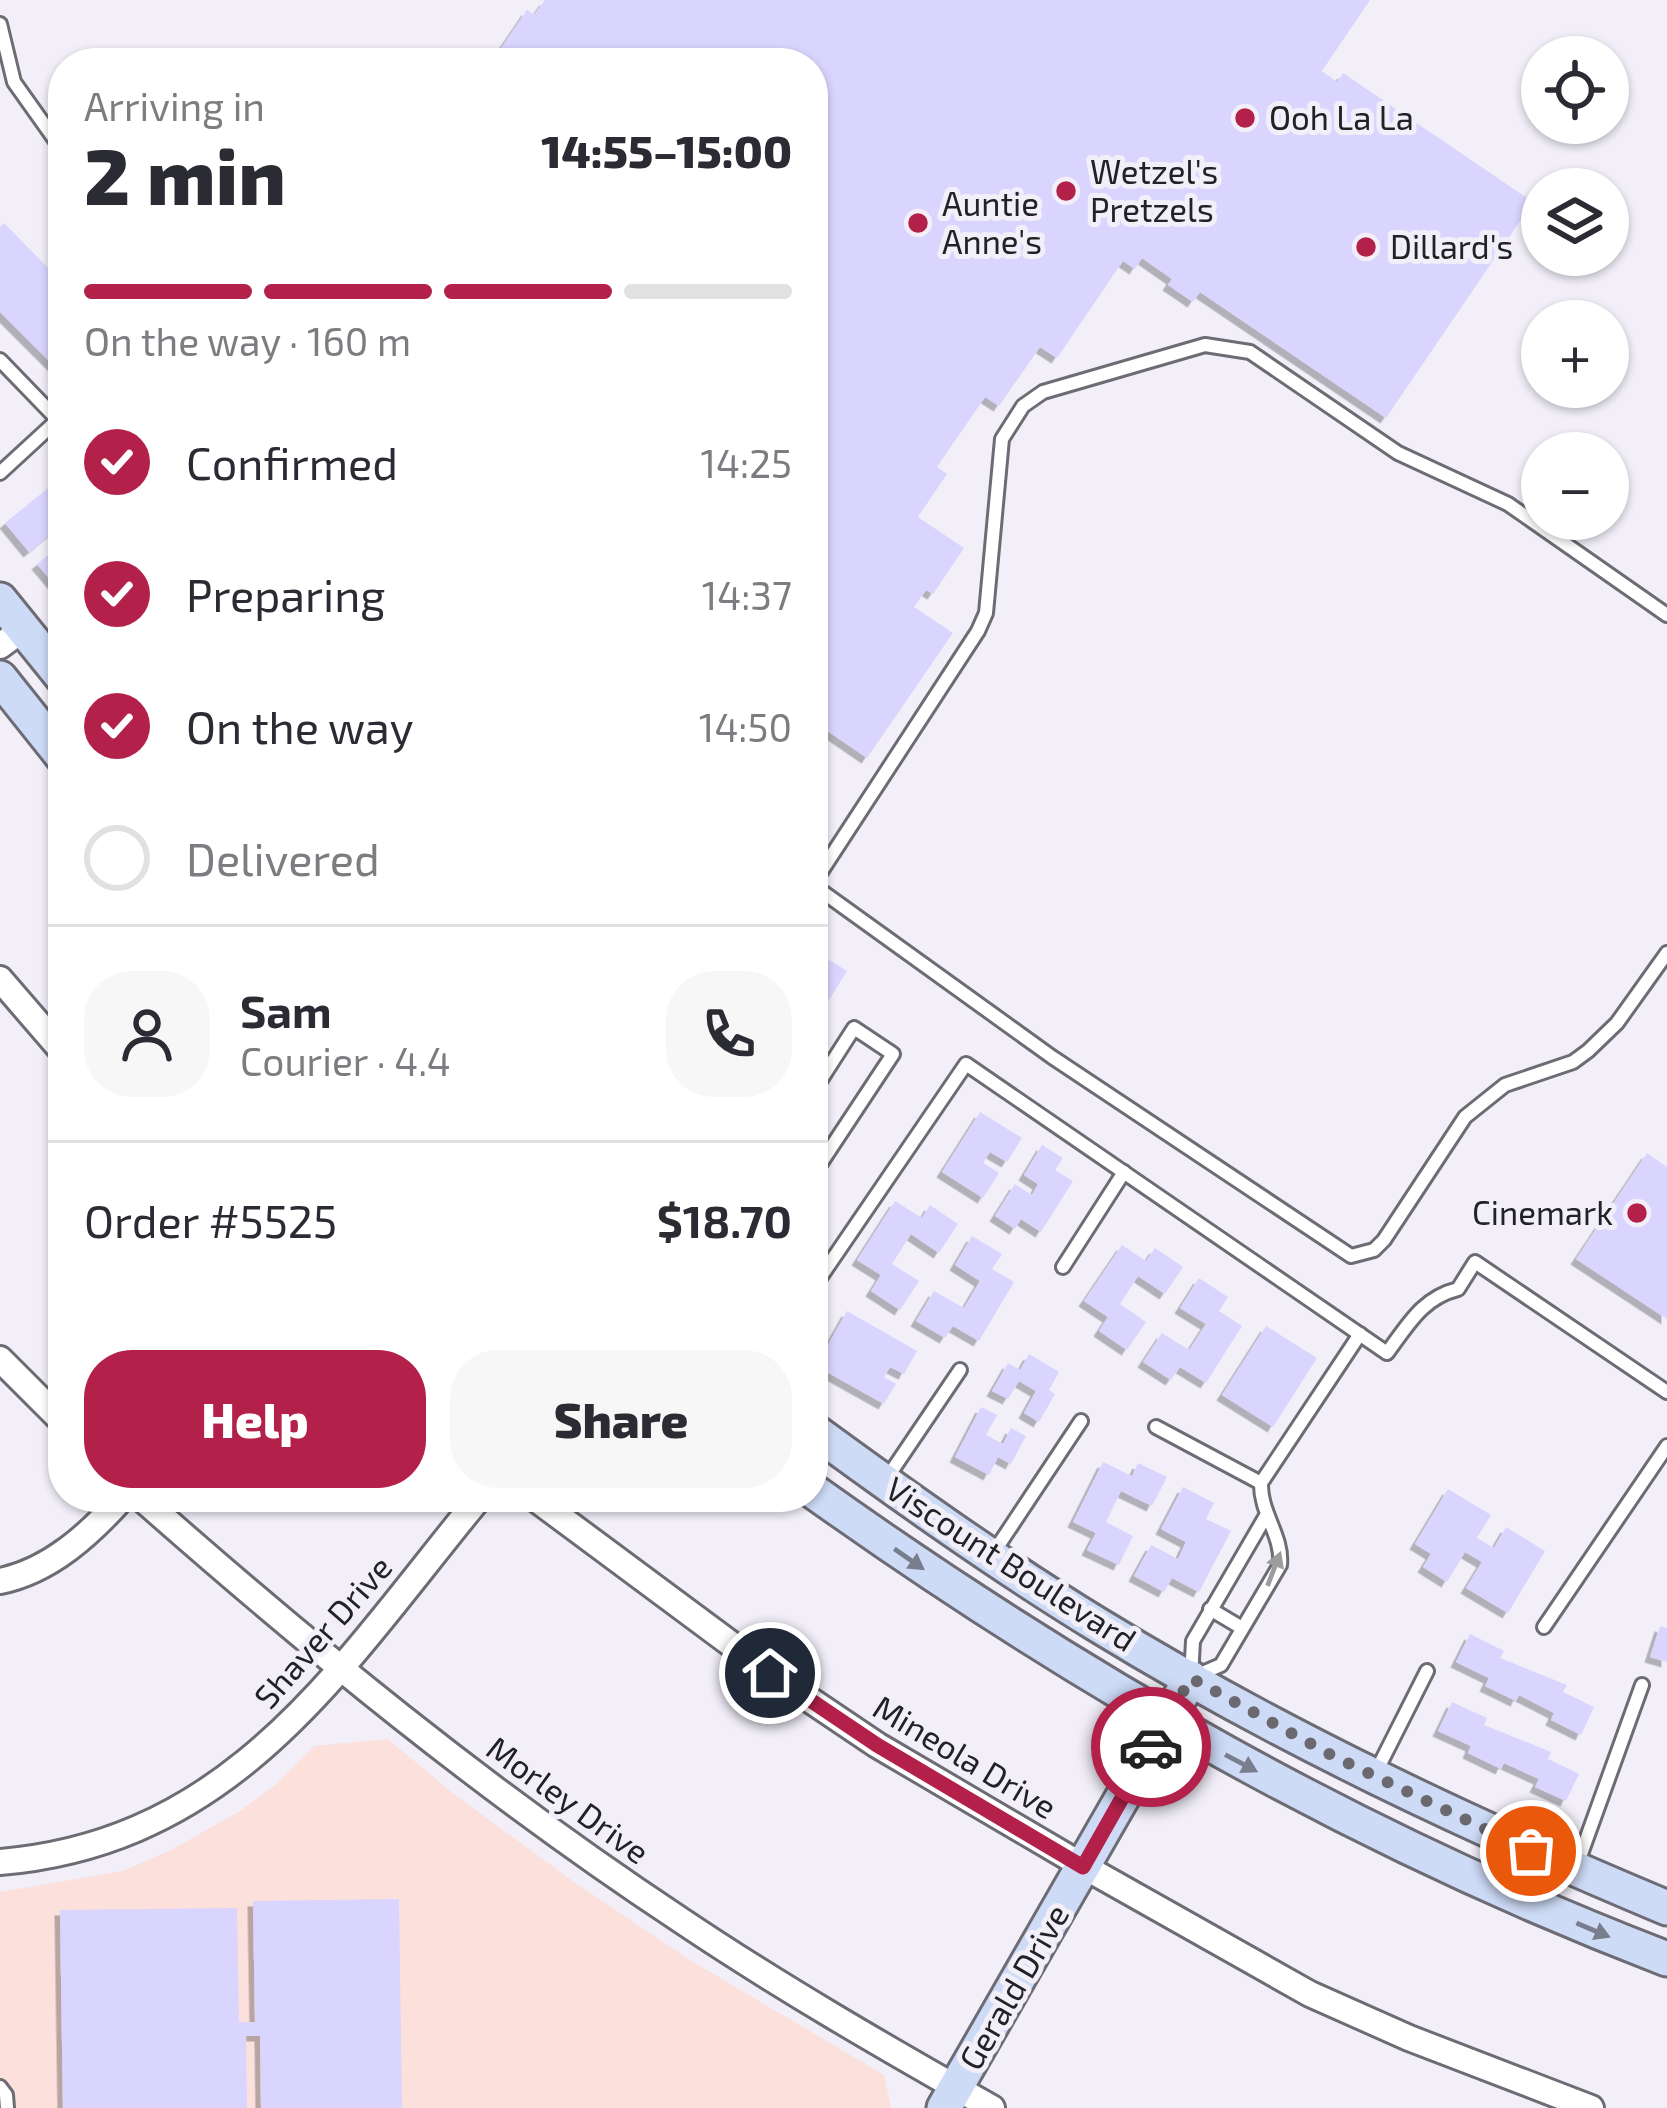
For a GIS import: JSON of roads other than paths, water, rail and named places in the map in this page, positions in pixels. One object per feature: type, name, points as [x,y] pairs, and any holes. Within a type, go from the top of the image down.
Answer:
[{"type":"main road","points":[[0,600],[12,637],[48,666]]},
{"type":"main road","points":[[0,678],[48,738]]},
{"type":"main road","name":"Viscount Boulevard","points":[[828,1441],[1100,1626],[1191,1678],[1373,1776],[1667,1908]]},
{"type":"main road","name":"Viscount Boulevard","points":[[828,1501],[962,1595],[1166,1721],[1438,1862],[1667,1959]]},
{"type":"main road","name":"Gerald Drive","points":[[950,2098],[1191,1678]]},
{"type":"street","points":[[0,979],[48,1035]]},
{"type":"street","points":[[0,1359],[48,1407]]},
{"type":"street","points":[[0,1581],[31,1572],[72,1546],[107,1512]]},
{"type":"street","name":"Morley Drive","points":[[157,1512],[339,1668],[518,1806],[950,2098],[992,2108]]},
{"type":"street","name":"Shaver Drive","points":[[0,1862],[84,1848],[177,1811],[261,1752],[310,1705],[468,1512]]},
{"type":"street","name":"Mineola Drive","points":[[553,1512],[770,1673],[877,1745],[1083,1867],[1310,1994],[1408,2038],[1592,2108]]},
{"type":"lane","points":[[0,24],[14,82],[48,130]]},
{"type":"lane","points":[[828,861],[979,631],[986,613],[1002,440],[1024,406],[1043,392],[1205,345],[1250,352],[1398,453],[1508,504],[1667,615]]},
{"type":"lane","points":[[0,360],[48,406]]},
{"type":"lane","points":[[0,473],[48,429]]},
{"type":"lane","points":[[828,895],[1052,1057],[1351,1256],[1374,1250],[1384,1240],[1465,1117],[1505,1084],[1574,1062],[1588,1051],[1617,1023],[1667,953]]},
{"type":"lane","points":[[828,1069],[854,1028],[893,1054],[828,1148]]},
{"type":"lane","points":[[828,1266],[966,1064],[1387,1353],[1423,1305],[1458,1289],[1475,1262],[1667,1392]]},
{"type":"lane","points":[[1064,1267],[1124,1172]]},
{"type":"lane","points":[[1267,1514],[1193,1642],[1191,1678],[1220,1666],[1280,1565],[1282,1550],[1261,1483],[1360,1334]]},
{"type":"lane","points":[[884,1482],[960,1370]]},
{"type":"lane","points":[[992,1555],[1081,1421]]},
{"type":"lane","points":[[1156,1427],[1261,1483]]},
{"type":"lane","points":[[1544,1627],[1667,1446]]},
{"type":"lane","points":[[1210,1609],[1242,1628]]},
{"type":"lane","points":[[1373,1776],[1427,1671]]},
{"type":"lane","points":[[1576,1870],[1642,1685]]},
{"type":"lane","points":[[0,2087],[7,2108]]},
{"type":"place","name":"Ooh La La","points":[[1245,118]]},
{"type":"place","name":"Wetzel's Pretzels","points":[[1066,191]]},
{"type":"place","name":"Auntie Anne's","points":[[918,223]]},
{"type":"place","name":"Dillard's","points":[[1366,247]]},
{"type":"place","name":"Cinemark","points":[[1637,1213]]}]
